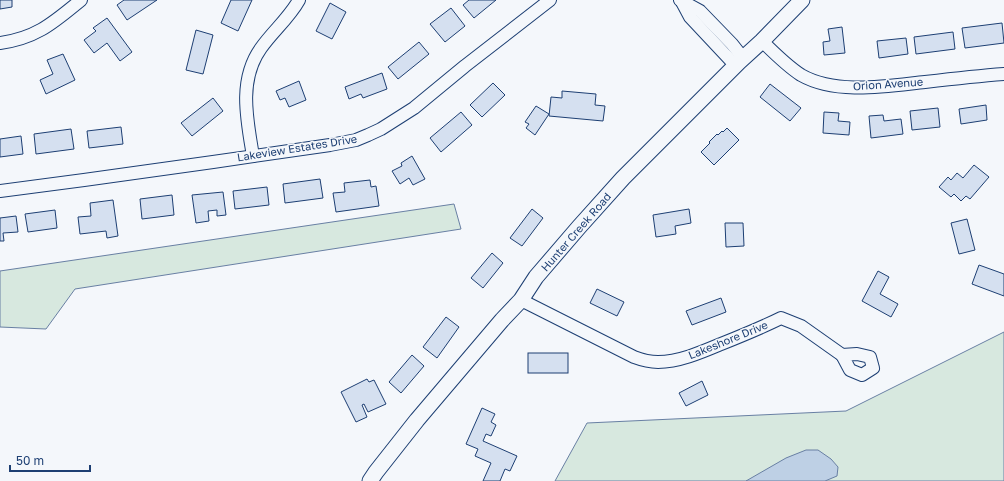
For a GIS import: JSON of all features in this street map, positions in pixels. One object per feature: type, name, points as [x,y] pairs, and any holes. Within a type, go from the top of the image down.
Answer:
[{"type":"main road","name":"Hunter Creek Road","points":[[370,481],[417,420],[502,320],[521,300],[541,272],[623,178],[802,0]]},
{"type":"street","points":[[0,43],[16,40],[40,31],[81,0]]},
{"type":"street","points":[[254,156],[248,123],[246,98],[246,85],[249,73],[260,49],[294,9],[299,0]]},
{"type":"street","name":"Lakeview Estates Drive","points":[[0,191],[254,156],[356,140],[381,130],[414,108],[550,0]]},
{"type":"street","points":[[681,1],[690,17],[739,62]]},
{"type":"street","name":"Orion Avenue","points":[[762,41],[781,59],[802,75],[820,82],[839,86],[879,87],[1004,74]]},
{"type":"street","name":"Lakeshore Drive","points":[[521,300],[634,357],[646,361],[659,362],[698,354],[759,329],[781,318],[801,326],[842,354]]},
{"type":"shaded area","points":[[454,204],[461,229],[75,289],[46,329],[0,327],[0,271]]},
{"type":"shaded area","points":[[1004,332],[1004,481],[555,481],[587,423],[846,411]]},
{"type":"water","points":[[806,450],[818,450],[831,459],[838,467],[837,476],[825,481],[746,481],[786,458]]},
{"type":"building","points":[[0,0],[12,0],[12,7],[0,9]]},
{"type":"building","points":[[124,0],[157,0],[127,20],[117,5]]},
{"type":"building","points":[[231,0],[252,0],[238,31],[221,23]]},
{"type":"building","points":[[469,0],[496,0],[474,18],[463,5]]},
{"type":"building","points":[[330,3],[346,12],[332,39],[316,31]]},
{"type":"building","points":[[451,8],[465,26],[445,42],[430,24]]},
{"type":"building","points":[[107,18],[132,52],[120,61],[107,43],[94,53],[84,40],[96,31],[93,28]]},
{"type":"building","points":[[1002,23],[1004,43],[965,48],[962,28]]},
{"type":"building","points":[[842,27],[845,53],[824,55],[823,42],[830,41],[828,29]]},
{"type":"building","points":[[196,30],[213,35],[203,74],[186,70]]},
{"type":"building","points":[[953,32],[955,49],[916,54],[914,37]]},
{"type":"building","points":[[906,38],[908,54],[879,58],[877,41]]},
{"type":"building","points":[[419,42],[429,54],[398,79],[388,67]]},
{"type":"building","points":[[63,54],[75,80],[46,94],[40,80],[53,74],[47,60]]},
{"type":"building","points":[[382,73],[387,89],[363,98],[361,94],[349,99],[345,87]]},
{"type":"building","points":[[299,81],[306,100],[289,107],[285,98],[280,100],[276,91]]},
{"type":"building","points":[[493,83],[505,95],[482,117],[470,105]]},
{"type":"building","points":[[770,84],[801,108],[790,121],[760,97]]},
{"type":"building","points":[[562,91],[596,94],[595,105],[605,106],[603,121],[549,116],[551,97],[562,98]]},
{"type":"building","points":[[213,98],[223,111],[192,136],[181,123]]},
{"type":"building","points":[[986,105],[987,120],[961,124],[959,109]]},
{"type":"building","points":[[536,106],[549,114],[535,135],[526,128],[529,124],[525,122]]},
{"type":"building","points":[[938,108],[940,127],[912,130],[910,111]]},
{"type":"building","points":[[461,112],[472,125],[441,152],[430,138]]},
{"type":"building","points":[[824,112],[839,113],[838,121],[850,122],[849,135],[823,133]]},
{"type":"building","points":[[883,115],[884,121],[901,119],[903,134],[871,138],[869,116]]},
{"type":"building","points":[[121,127],[123,144],[89,148],[87,131]]},
{"type":"building","points":[[727,128],[739,140],[714,165],[701,152],[717,134],[718,135],[722,131],[723,132]]},
{"type":"building","points":[[71,129],[74,149],[36,154],[34,134]]},
{"type":"building","points":[[21,136],[23,154],[0,157],[0,139]]},
{"type":"building","points":[[412,156],[425,179],[413,185],[409,178],[400,184],[392,171],[402,166],[401,163]]},
{"type":"building","points":[[974,165],[989,177],[970,199],[966,196],[961,201],[954,194],[951,197],[939,187],[948,177],[951,180],[957,173],[963,178]]},
{"type":"building","points":[[320,179],[323,198],[285,203],[283,184]]},
{"type":"building","points":[[370,180],[371,187],[376,186],[379,206],[336,212],[333,193],[345,192],[344,183]]},
{"type":"building","points":[[267,187],[269,205],[235,209],[233,191]]},
{"type":"building","points":[[223,192],[226,215],[217,216],[217,210],[208,211],[209,221],[196,223],[192,195]]},
{"type":"building","points":[[172,195],[174,215],[142,219],[140,199]]},
{"type":"building","points":[[113,200],[118,236],[107,238],[106,231],[80,234],[78,217],[91,216],[90,203]]},
{"type":"building","points":[[532,209],[543,218],[522,246],[510,238]]},
{"type":"building","points":[[689,209],[691,223],[675,226],[676,234],[656,237],[653,215]]},
{"type":"building","points":[[55,210],[57,228],[28,232],[25,214]]},
{"type":"building","points":[[16,216],[18,232],[3,233],[4,241],[0,241],[0,218]]},
{"type":"building","points":[[967,219],[975,250],[959,254],[951,223]]},
{"type":"building","points":[[725,223],[743,223],[744,246],[726,247]]},
{"type":"building","points":[[492,253],[503,263],[483,288],[471,278]]},
{"type":"building","points":[[979,265],[1004,274],[1004,296],[972,284]]},
{"type":"building","points":[[878,271],[889,277],[880,294],[898,304],[891,317],[862,301]]},
{"type":"building","points":[[597,289],[624,302],[617,316],[590,303]]},
{"type":"building","points":[[721,298],[726,312],[692,325],[686,311]]},
{"type":"building","points":[[446,317],[459,327],[437,358],[423,347]]},
{"type":"building","points":[[528,353],[568,353],[568,373],[528,373]]},
{"type":"building","points":[[412,355],[424,366],[401,393],[389,382]]},
{"type":"building","points":[[367,379],[369,382],[374,380],[386,404],[368,412],[364,404],[362,405],[367,417],[356,422],[341,392]]},
{"type":"building","points":[[702,381],[708,395],[686,406],[679,393]]},
{"type":"building","points":[[482,408],[495,414],[491,422],[496,425],[491,436],[486,434],[483,441],[517,456],[510,471],[505,469],[500,481],[483,481],[491,463],[475,456],[478,449],[466,444]]}]
